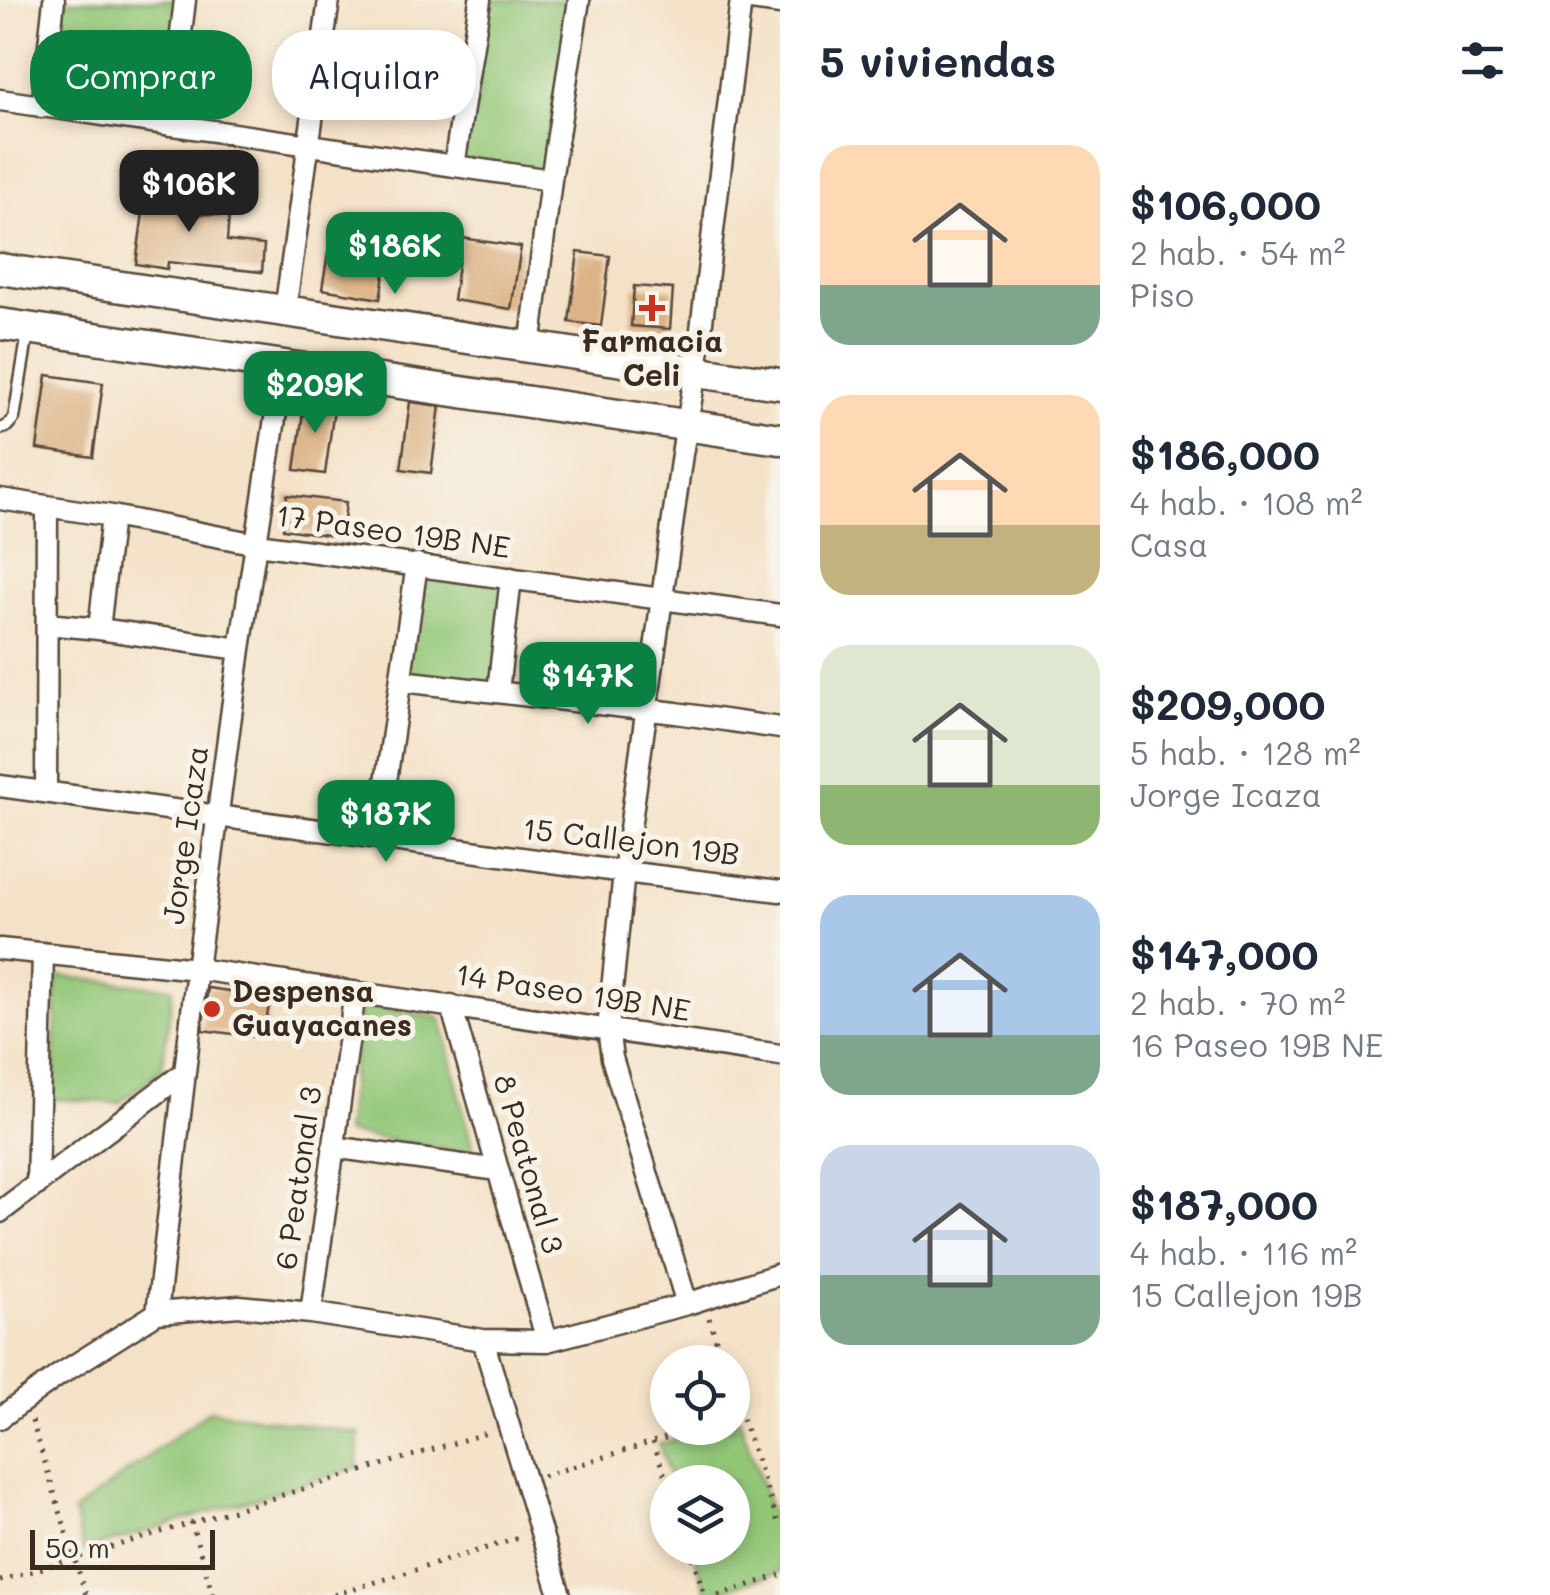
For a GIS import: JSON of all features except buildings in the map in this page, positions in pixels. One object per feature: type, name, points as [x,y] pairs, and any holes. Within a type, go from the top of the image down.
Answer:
[{"type":"main road","points":[[0,270],[780,384]]},
{"type":"main road","points":[[14,326],[780,440]]},
{"type":"street","points":[[51,30],[54,0]]},
{"type":"street","points":[[170,125],[185,0]]},
{"type":"street","points":[[285,311],[330,0]]},
{"type":"street","points":[[454,166],[480,0]]},
{"type":"street","points":[[530,347],[579,0]]},
{"type":"street","points":[[695,1302],[612,1058],[608,1029],[624,872],[696,371],[741,0]]},
{"type":"street","points":[[752,0],[780,4]]},
{"type":"street","points":[[0,100],[30,105]]},
{"type":"street","points":[[134,120],[551,180]]},
{"type":"street","name":"Jorge Icaza","points":[[156,1312],[240,650],[284,366]]},
{"type":"street","name":"17 Paseo 19B NE","points":[[0,499],[257,544],[780,615]]},
{"type":"street","points":[[46,506],[46,792]]},
{"type":"street","points":[[99,629],[112,516]]},
{"type":"street","points":[[378,838],[417,564]]},
{"type":"street","points":[[498,691],[511,578]]},
{"type":"street","points":[[48,624],[240,650]]},
{"type":"street","points":[[402,681],[780,728]]},
{"type":"street","name":"15 Callejon 19B","points":[[0,786],[780,891]]},
{"type":"street","name":"14 Paseo 19B NE","points":[[0,949],[198,969],[780,1055]]},
{"type":"street","points":[[37,1185],[43,953]]},
{"type":"street","name":"6 Peatonal 3","points":[[311,1313],[355,992]]},
{"type":"street","name":"8 Peatonal 3","points":[[451,1005],[547,1340]]},
{"type":"street","points":[[0,1212],[185,1072]]},
{"type":"street","points":[[334,1146],[498,1170]]},
{"type":"street","points":[[0,1418],[156,1312],[239,1306],[311,1313],[483,1340],[547,1340],[695,1302],[780,1274]]},
{"type":"street","points":[[483,1340],[560,1595]]},
{"type":"lane","points":[[0,429],[14,418],[14,326]]},
{"type":"path","points":[[695,1302],[716,1345]]},
{"type":"path","points":[[25,1400],[86,1595]]},
{"type":"path","points":[[0,1581],[509,1426]]},
{"type":"path","points":[[750,1440],[780,1528]]},
{"type":"path","points":[[526,1482],[650,1443]]},
{"type":"path","points":[[191,1522],[212,1595]]},
{"type":"path","points":[[334,1595],[541,1532]]},
{"type":"path","points":[[695,1565],[705,1595]]},
{"type":"path","points":[[718,1595],[780,1575]]},
{"type":"green space","points":[[54,0],[185,0],[181,30],[51,30]]},
{"type":"green space","points":[[480,0],[579,0],[551,180],[454,166],[461,120],[476,120],[475,30]]},
{"type":"green space","points":[[134,120],[171,120],[170,125]]},
{"type":"green space","points":[[417,564],[511,578],[498,691],[402,681]]},
{"type":"green space","points":[[57,976],[173,988],[162,1069],[119,1103],[53,1099]]},
{"type":"green space","points":[[360,1005],[441,1018],[474,1154],[345,1133]]},
{"type":"green space","points":[[210,1410],[359,1433],[358,1467],[83,1551],[74,1512]]},
{"type":"green space","points":[[659,1445],[748,1445],[780,1537],[780,1572],[707,1595],[697,1565],[750,1565],[750,1465],[666,1465]]},
{"type":"place","name":"Farmacia Celi","points":[[652,308]]},
{"type":"place","name":"Despensa Guayacanes","points":[[212,1009]]}]
